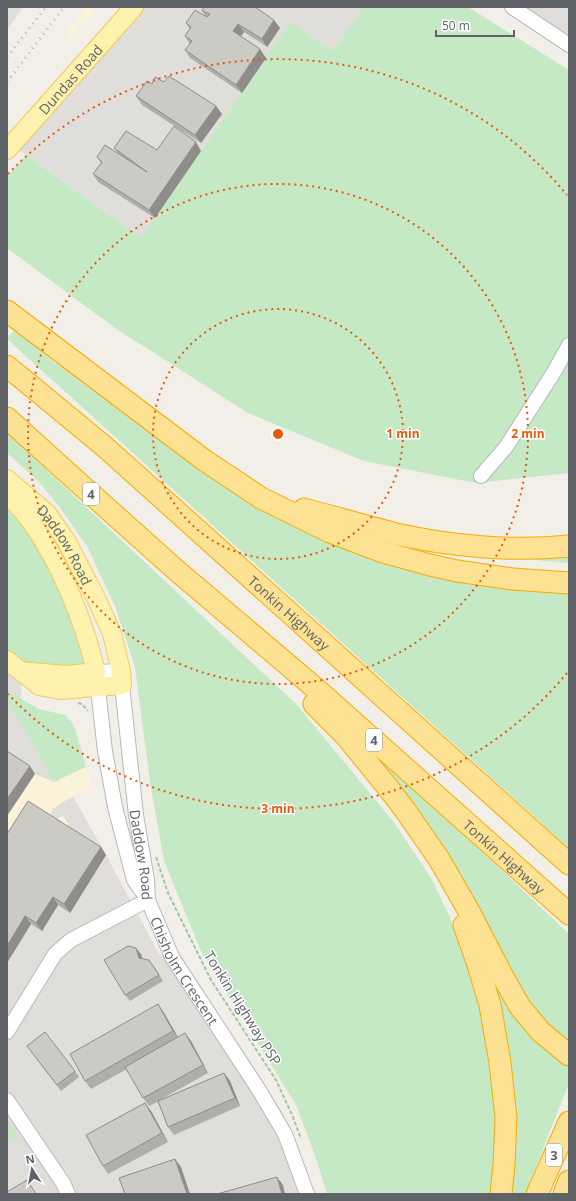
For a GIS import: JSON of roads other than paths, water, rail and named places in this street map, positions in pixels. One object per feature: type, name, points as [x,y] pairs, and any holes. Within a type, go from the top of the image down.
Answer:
[{"type":"highway","points":[[7,311],[204,460],[261,498],[330,532],[383,552],[457,571],[513,579],[569,583]]},
{"type":"highway","name":"Tonkin Highway","points":[[7,366],[105,448],[569,864]]},
{"type":"highway","name":"Tonkin Highway","points":[[7,418],[176,570],[321,693],[569,914]]},
{"type":"highway","points":[[261,498],[396,534],[456,544],[513,548],[569,546]]},
{"type":"highway","points":[[176,570],[345,735],[389,788],[439,859],[520,1006],[541,1032],[569,1055]]},
{"type":"highway","points":[[405,810],[436,865],[462,920],[490,1005],[500,1063],[506,1118],[501,1194]]},
{"type":"highway","name":"3","points":[[537,1194],[569,1122]]},
{"type":"highway","name":"3","points":[[564,1194],[569,1181]]},
{"type":"main road","name":"Dundas Road","points":[[7,150],[134,7]]},
{"type":"main road","name":"Daddow Road","points":[[7,478],[47,513],[67,542],[97,600],[112,634],[122,678]]},
{"type":"main road","name":"Daddow Road","points":[[7,494],[29,519],[53,556],[78,612],[93,657],[97,680]]},
{"type":"main road","points":[[7,660],[21,671],[66,675],[97,680],[122,678]]},
{"type":"street","points":[[512,7],[569,45]]},
{"type":"street","points":[[481,476],[506,447],[554,372],[569,345]]},
{"type":"street","name":"Daddow Road","points":[[122,678],[136,815],[148,880],[148,900]]},
{"type":"street","name":"Daddow Road","points":[[97,680],[105,751],[115,807],[134,880],[148,900]]},
{"type":"street","name":"Chisholm Crescent","points":[[7,1032],[55,954],[71,940],[148,900],[172,957],[259,1090],[285,1134],[307,1194]]},
{"type":"street","points":[[7,1100],[64,1184],[68,1194]]},
{"type":"railway","points":[[7,57],[46,7]]},
{"type":"railway","points":[[7,82],[64,7]]}]
